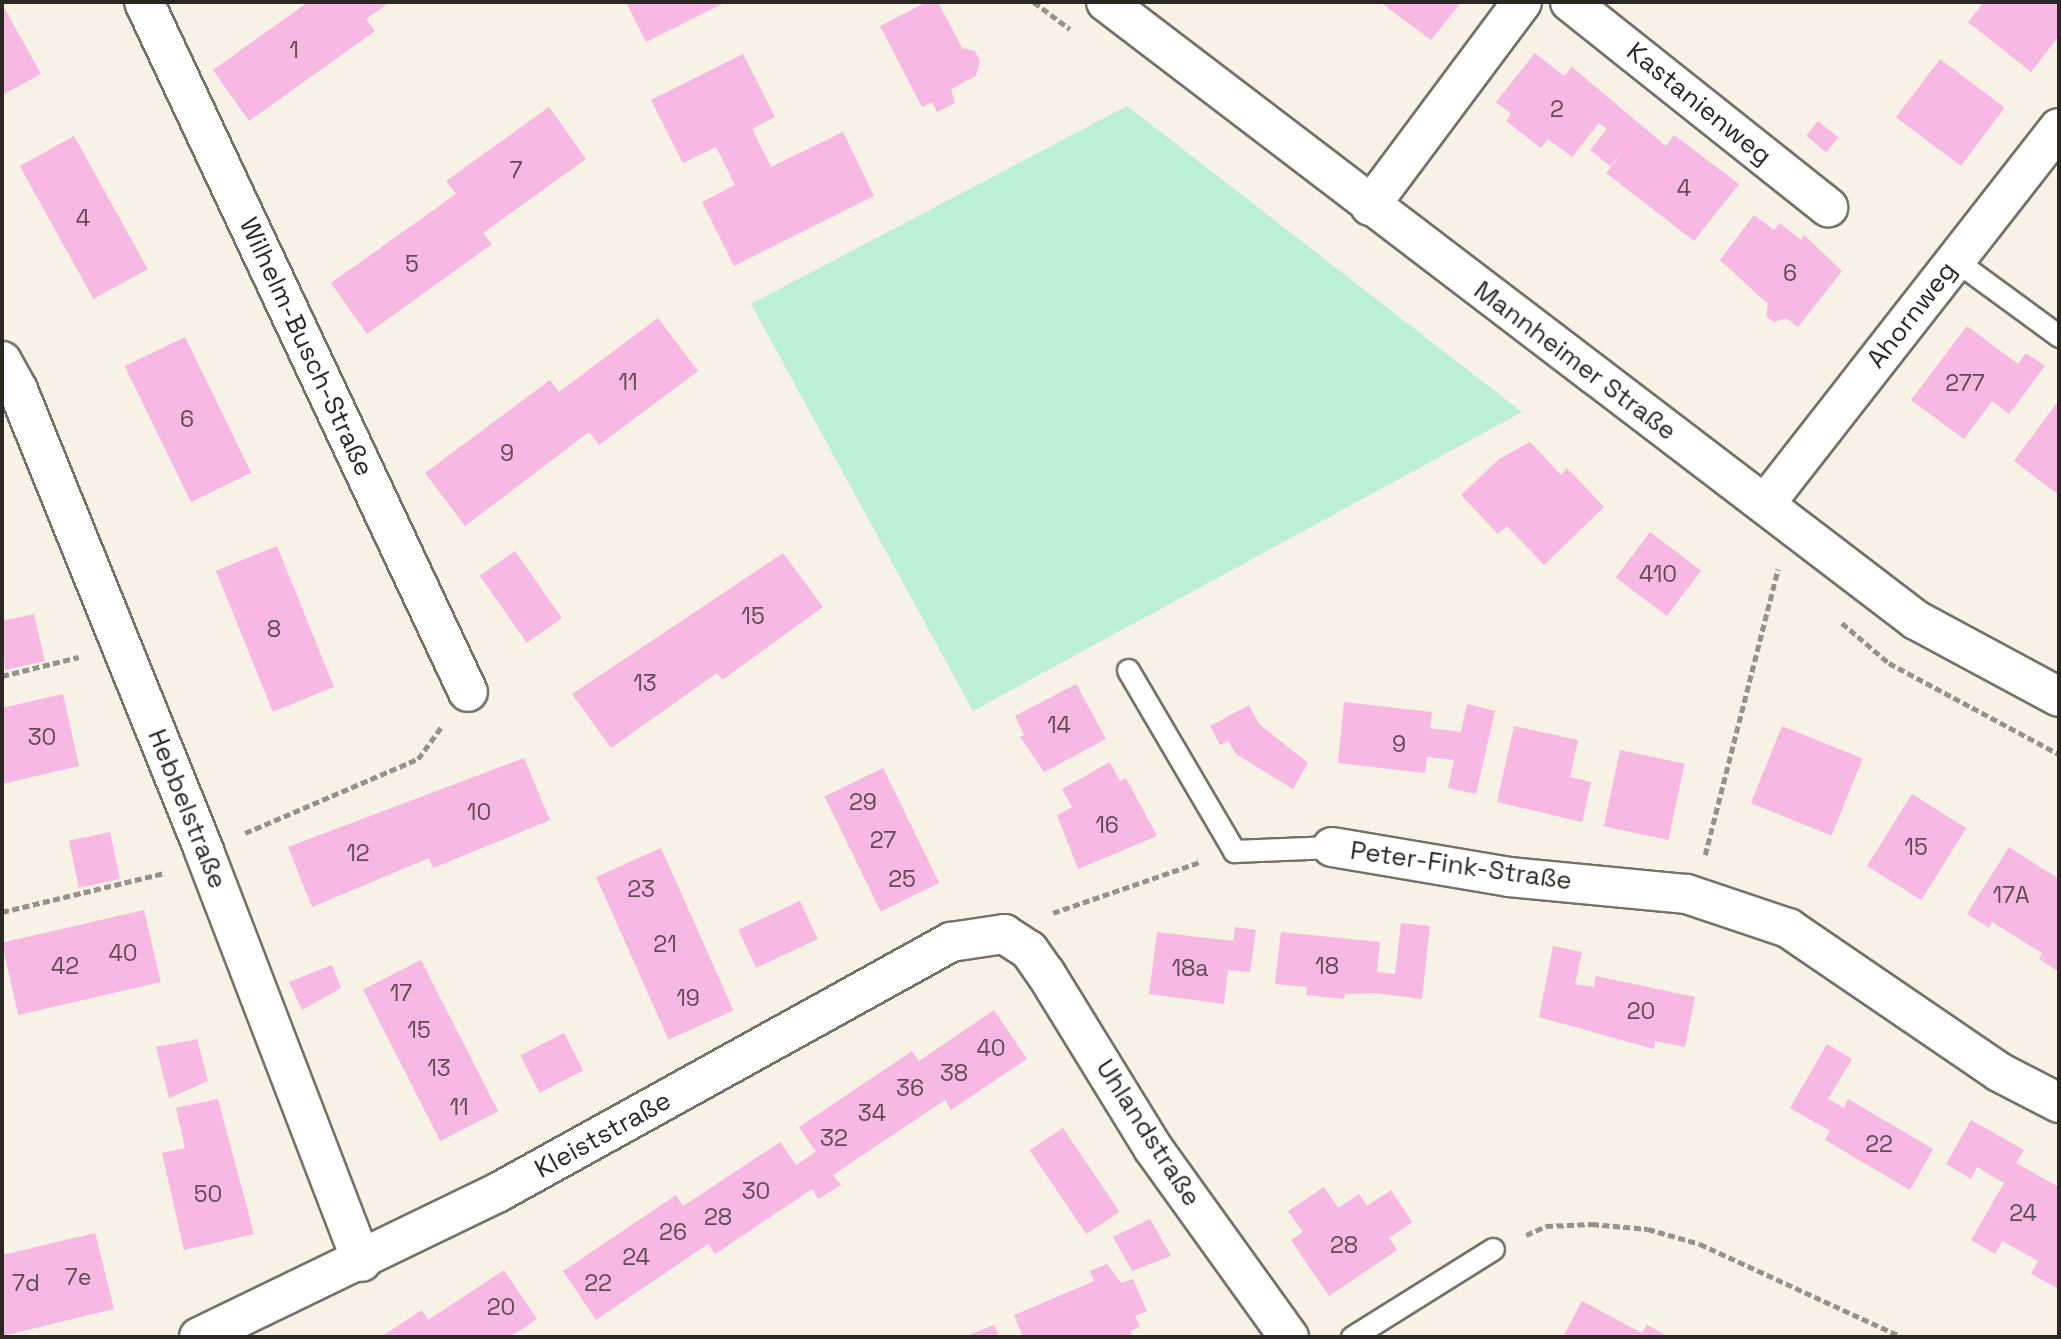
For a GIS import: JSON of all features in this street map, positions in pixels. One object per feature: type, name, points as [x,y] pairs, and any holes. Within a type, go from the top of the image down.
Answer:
[{"type":"street","name":"Wilhelm-Busch-Straße","points":[[144,2],[468,692]]},
{"type":"street","name":"Mannheimer Straße","points":[[1106,2],[1916,620],[2059,697]]},
{"type":"street","points":[[1370,206],[1522,2]]},
{"type":"street","name":"Kastanienweg","points":[[1570,2],[1828,207]]},
{"type":"street","name":"Ahornweg","points":[[1779,514],[1955,260],[2059,128]]},
{"type":"street","name":"Hebbelstraße","points":[[2,361],[122,647],[206,857],[362,1262]]},
{"type":"street","name":"Peter-Fink-Straße","points":[[1332,846],[1509,877],[1687,894],[1788,928],[1998,1072],[2059,1103]]},
{"type":"street","name":"Kleiststraße","points":[[199,1337],[362,1262],[951,942],[1004,934]]},
{"type":"street","name":"Uhlandstraße","points":[[1004,934],[1028,950],[1046,974],[1153,1148],[1290,1337]]},
{"type":"lane","points":[[1955,260],[2059,336]]},
{"type":"lane","points":[[1128,670],[1234,851]]},
{"type":"lane","name":"Peter-Fink-Straße","points":[[1234,851],[1332,846]]},
{"type":"lane","points":[[1352,1337],[1493,1249]]},
{"type":"path","points":[[1687,894],[1708,848],[1779,514]]},
{"type":"path","points":[[2,676],[122,647]]},
{"type":"path","points":[[2,912],[206,857],[418,759],[468,692]]},
{"type":"path","points":[[1004,934],[1079,901],[1234,851]]},
{"type":"path","points":[[1493,1249],[1546,1226],[1648,1229],[1699,1244],[1902,1337]]},
{"type":"green space","points":[[1127,106],[1522,412],[973,711],[751,304]]},
{"type":"building","points":[[308,2],[390,2],[366,19],[375,31],[249,121],[213,70]]},
{"type":"building","points":[[626,2],[726,2],[646,42]]},
{"type":"building","points":[[927,2],[938,2],[962,48],[975,51],[980,61],[976,76],[951,89],[955,103],[937,112],[932,102],[922,107],[880,26]]},
{"type":"building","points":[[1380,2],[1461,2],[1431,40]]},
{"type":"building","points":[[1984,2],[2059,2],[2059,36],[2031,72],[1968,22]]},
{"type":"building","points":[[2,4],[41,74],[2,95]]},
{"type":"building","points":[[1535,53],[1564,76],[1572,67],[1666,146],[1674,135],[1739,184],[1694,241],[1606,173],[1623,151],[1610,166],[1590,150],[1607,129],[1599,123],[1572,157],[1548,139],[1541,148],[1506,121],[1511,114],[1496,102]]},
{"type":"building","points":[[743,54],[775,117],[752,129],[771,167],[843,132],[874,196],[734,266],[702,202],[735,185],[716,147],[683,163],[651,100]]},
{"type":"building","points":[[1940,59],[2005,108],[1961,166],[1896,117]]},
{"type":"building","points":[[549,107],[586,159],[483,233],[492,244],[367,334],[331,283],[456,194],[446,181]]},
{"type":"building","points":[[1818,121],[1838,137],[1826,152],[1806,136]]},
{"type":"building","points":[[74,136],[148,269],[93,299],[20,166]]},
{"type":"building","points":[[1754,215],[1774,230],[1780,223],[1801,240],[1804,235],[1842,271],[1798,327],[1786,318],[1774,322],[1766,316],[1768,304],[1720,260]]},
{"type":"building","points":[[658,318],[698,371],[599,445],[589,432],[465,526],[425,473],[550,380],[559,392]]},
{"type":"building","points":[[1967,326],[2018,364],[2026,353],[2045,366],[2009,414],[1992,401],[1964,439],[1911,400]]},
{"type":"building","points":[[185,337],[251,473],[191,502],[125,366]]},
{"type":"building","points":[[2059,400],[2059,495],[2014,461]]},
{"type":"building","points":[[1530,442],[1561,475],[1567,468],[1604,507],[1544,565],[1507,526],[1498,534],[1461,495],[1499,459]]},
{"type":"building","points":[[1650,532],[1701,571],[1667,616],[1616,578]]},
{"type":"building","points":[[277,546],[334,687],[273,712],[216,571]]},
{"type":"building","points":[[515,551],[562,618],[527,643],[480,576]]},
{"type":"building","points":[[783,553],[823,607],[722,680],[717,673],[611,748],[572,694]]},
{"type":"building","points":[[34,614],[45,661],[5,670],[2,621]]},
{"type":"building","points":[[1076,684],[1106,739],[1044,772],[1020,737],[1024,735],[1015,716]]},
{"type":"building","points":[[63,694],[79,766],[2,784],[2,708]]},
{"type":"building","points":[[1344,702],[1432,712],[1430,728],[1461,732],[1467,704],[1495,711],[1476,794],[1448,788],[1454,760],[1427,757],[1425,773],[1338,763]]},
{"type":"building","points":[[1249,705],[1259,724],[1308,763],[1293,789],[1236,754],[1228,741],[1220,745],[1210,726]]},
{"type":"building","points":[[1514,726],[1578,740],[1570,777],[1591,782],[1582,822],[1497,802]]},
{"type":"building","points":[[1782,726],[1863,759],[1832,836],[1751,803]]},
{"type":"building","points":[[1620,750],[1685,764],[1668,840],[1604,826]]},
{"type":"building","points":[[524,758],[550,820],[433,868],[429,858],[312,907],[288,847]]},
{"type":"building","points":[[1110,762],[1120,781],[1126,778],[1157,836],[1078,869],[1057,815],[1072,807],[1062,789]]},
{"type":"building","points":[[883,768],[939,883],[881,912],[825,796]]},
{"type":"building","points":[[1912,794],[1966,828],[1921,900],[1867,866]]},
{"type":"building","points":[[110,832],[120,879],[79,888],[69,841]]},
{"type":"building","points":[[2009,847],[2059,879],[2059,972],[2039,959],[2042,953],[1992,922],[1989,928],[1967,914]]},
{"type":"building","points":[[661,848],[733,1011],[669,1039],[596,877]]},
{"type":"building","points":[[800,901],[818,939],[756,968],[738,930]]},
{"type":"building","points":[[144,910],[161,982],[18,1015],[2,943]]},
{"type":"building","points":[[1401,923],[1430,926],[1422,999],[1375,993],[1345,994],[1344,999],[1306,995],[1307,987],[1275,984],[1281,932],[1380,942],[1377,972],[1395,974]]},
{"type":"building","points":[[1235,927],[1256,930],[1250,972],[1228,970],[1224,1004],[1149,994],[1157,932],[1233,941]]},
{"type":"building","points":[[1553,946],[1582,952],[1575,984],[1594,987],[1596,976],[1695,997],[1685,1047],[1655,1041],[1654,1049],[1539,1017]]},
{"type":"building","points":[[421,960],[498,1111],[440,1141],[363,990]]},
{"type":"building","points":[[332,965],[341,988],[302,1010],[289,982]]},
{"type":"building","points":[[994,1010],[1027,1059],[951,1110],[945,1100],[870,1150],[833,1175],[841,1185],[818,1199],[812,1189],[715,1254],[708,1244],[596,1320],[563,1271],[676,1195],[683,1206],[780,1142],[796,1165],[816,1152],[799,1127],[912,1051],[919,1061]]},
{"type":"building","points":[[564,1033],[583,1070],[539,1093],[520,1055]]},
{"type":"building","points":[[197,1039],[208,1081],[169,1098],[156,1047]]},
{"type":"building","points":[[1827,1044],[1852,1059],[1828,1099],[1844,1108],[1848,1099],[1933,1149],[1910,1190],[1825,1140],[1830,1131],[1790,1108]]},
{"type":"building","points":[[218,1099],[254,1234],[184,1250],[162,1153],[185,1148],[176,1108]]},
{"type":"building","points":[[1971,1120],[2024,1150],[2016,1163],[2059,1187],[2059,1289],[2031,1274],[2038,1261],[2002,1241],[1995,1254],[1971,1240],[2004,1183],[1977,1167],[1971,1179],[1946,1164]]},
{"type":"building","points":[[1063,1128],[1119,1212],[1086,1234],[1030,1150]]},
{"type":"building","points":[[1324,1187],[1338,1208],[1359,1194],[1367,1206],[1391,1190],[1412,1222],[1389,1238],[1397,1250],[1329,1296],[1291,1240],[1303,1232],[1288,1211]]},
{"type":"building","points":[[1150,1219],[1171,1256],[1132,1271],[1113,1237]]},
{"type":"building","points":[[95,1233],[114,1309],[2,1336],[2,1255]]},
{"type":"building","points":[[1107,1264],[1121,1283],[1133,1279],[1147,1311],[1135,1316],[1140,1327],[1130,1331],[1133,1337],[1023,1337],[1014,1315],[1094,1281],[1090,1271]]},
{"type":"building","points":[[504,1270],[537,1319],[510,1337],[381,1337],[422,1310],[428,1320]]},
{"type":"building","points":[[1582,1301],[1642,1333],[1647,1325],[1670,1337],[1563,1337]]},
{"type":"building","points":[[994,1325],[999,1337],[964,1337]]}]
